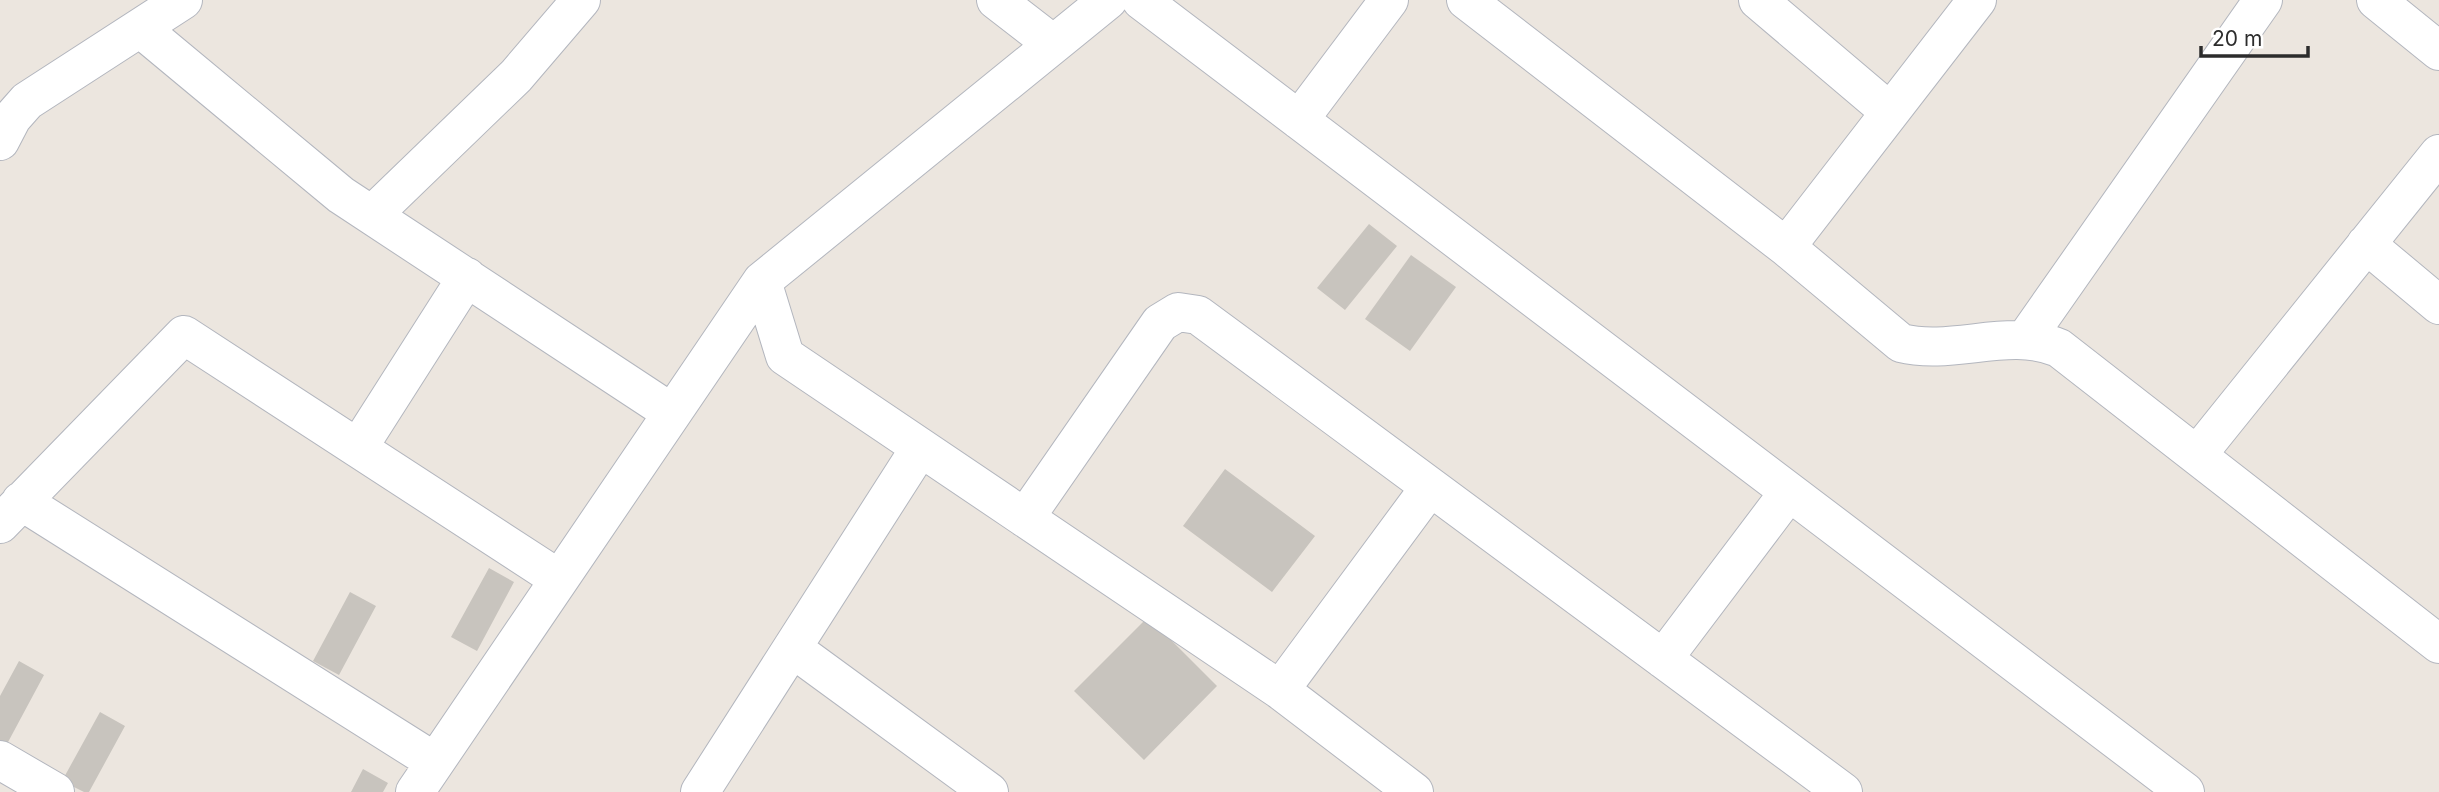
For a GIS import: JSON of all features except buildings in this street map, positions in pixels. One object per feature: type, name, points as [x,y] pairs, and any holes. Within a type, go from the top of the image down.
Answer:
[{"type":"street","points":[[372,215],[516,76],[581,0]]},
{"type":"street","points":[[996,0],[1054,44]]},
{"type":"street","points":[[559,579],[184,335],[10,513],[425,777],[762,281],[1108,0]]},
{"type":"street","points":[[1140,0],[2185,792]]},
{"type":"street","points":[[1299,120],[1389,0]]},
{"type":"street","points":[[1466,0],[1786,247],[1901,343],[1919,348],[2025,340],[2045,342],[2059,348],[2439,644]]},
{"type":"street","points":[[1758,0],[1891,112]]},
{"type":"street","points":[[1786,247],[1977,0]]},
{"type":"street","points":[[2025,340],[2263,0]]},
{"type":"street","points":[[2376,0],[2439,51]]},
{"type":"street","points":[[0,141],[12,118],[27,101],[152,12],[341,195],[672,413]]},
{"type":"street","points":[[2197,455],[2439,154]]},
{"type":"street","points":[[2366,244],[2439,305]]},
{"type":"street","points":[[358,448],[467,277]]},
{"type":"street","points":[[762,281],[785,356],[1280,690],[1414,792]]},
{"type":"street","points":[[1025,518],[1160,323],[1178,312],[1198,315],[1843,792]]},
{"type":"street","points":[[700,792],[920,448]]},
{"type":"street","points":[[1280,690],[1430,487]]},
{"type":"street","points":[[1663,659],[1789,492]]},
{"type":"street","points":[[792,648],[948,780],[989,792]]},
{"type":"street","points":[[0,760],[55,792]]}]
